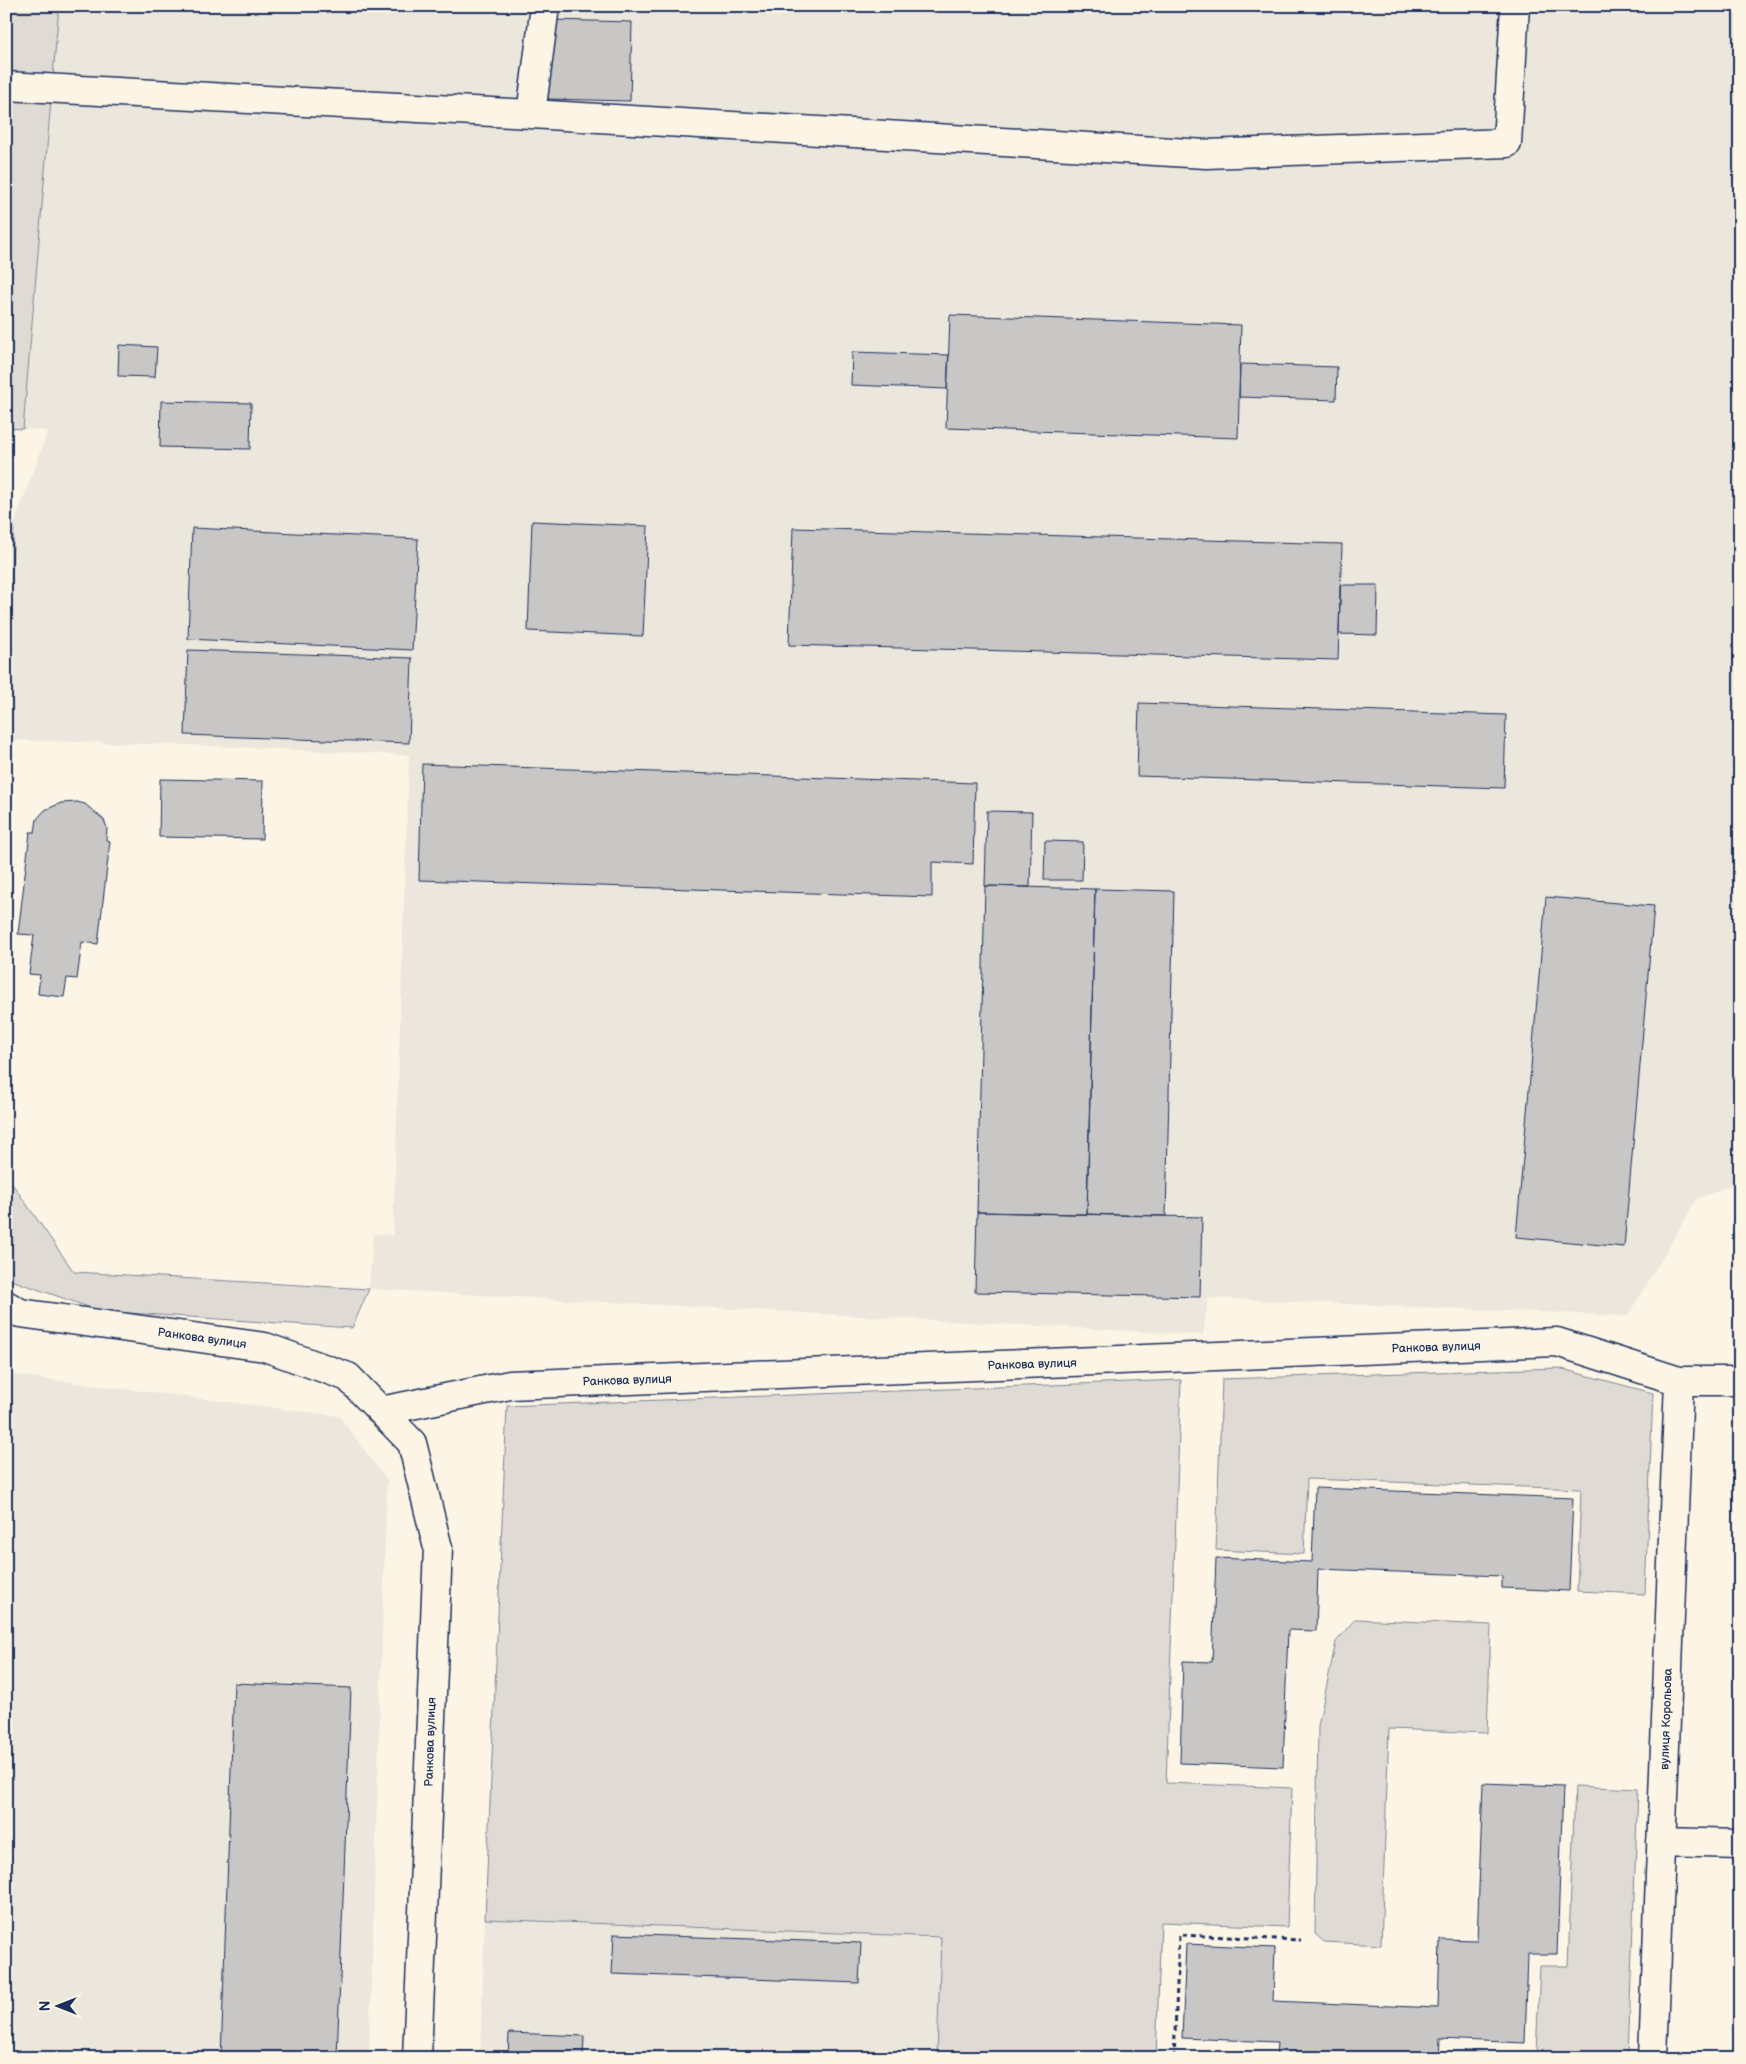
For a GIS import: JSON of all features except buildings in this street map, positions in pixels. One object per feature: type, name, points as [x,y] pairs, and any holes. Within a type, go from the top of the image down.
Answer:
[{"type":"street","points":[[531,114],[545,6]]},
{"type":"street","points":[[6,86],[531,114],[1206,154],[1507,143],[1515,6]]},
{"type":"street","name":"Ранкова вулиця","points":[[6,1305],[20,1313],[265,1347],[348,1377],[412,1443],[438,1548],[417,2058]]},
{"type":"street","name":"Ранкова вулиця","points":[[382,1411],[510,1385],[1557,1342],[1679,1381],[1740,1381]]},
{"type":"street","name":"вулиця Корольова","points":[[1653,2058],[1679,1381]]},
{"type":"street","points":[[1661,1842],[1740,1844]]},
{"type":"path","points":[[1174,2058],[1179,1935],[1301,1940]]},
{"type":"shaded area","points":[[6,6],[59,6],[23,429],[6,428]]},
{"type":"shaded area","points":[[59,6],[1740,6],[1740,1182],[1697,1199],[1628,1316],[1208,1298],[1203,1335],[369,1289],[373,1234],[393,1235],[409,755],[188,745],[6,740],[6,678],[14,524],[48,431],[23,429]]},
{"type":"shaded area","points":[[6,523],[14,524],[6,678]]},
{"type":"shaded area","points":[[6,1175],[74,1272],[369,1289],[352,1328],[100,1311],[11,1280],[6,1274]]},
{"type":"shaded area","points":[[1558,1368],[1653,1393],[1645,1594],[1577,1591],[1581,1489],[1307,1479],[1304,1554],[1216,1550],[1222,1379]]},
{"type":"shaded area","points":[[6,1374],[339,1416],[387,1480],[369,2058],[6,2058]]},
{"type":"shaded area","points":[[1181,1380],[1166,1783],[1292,1788],[1287,1927],[1161,1922],[1156,2058],[937,2058],[941,1937],[485,1919],[507,1406]]},
{"type":"shaded area","points":[[1355,1619],[1491,1625],[1487,1733],[1389,1729],[1381,1945],[1324,1942],[1315,1934],[1318,1726],[1336,1642]]},
{"type":"shaded area","points":[[1575,1786],[1638,1789],[1628,2058],[1452,2058],[1452,2052],[1536,2055],[1540,1966],[1568,1966]]},
{"type":"shaded area","points":[[485,1919],[941,1937],[937,2058],[480,2058]]}]
